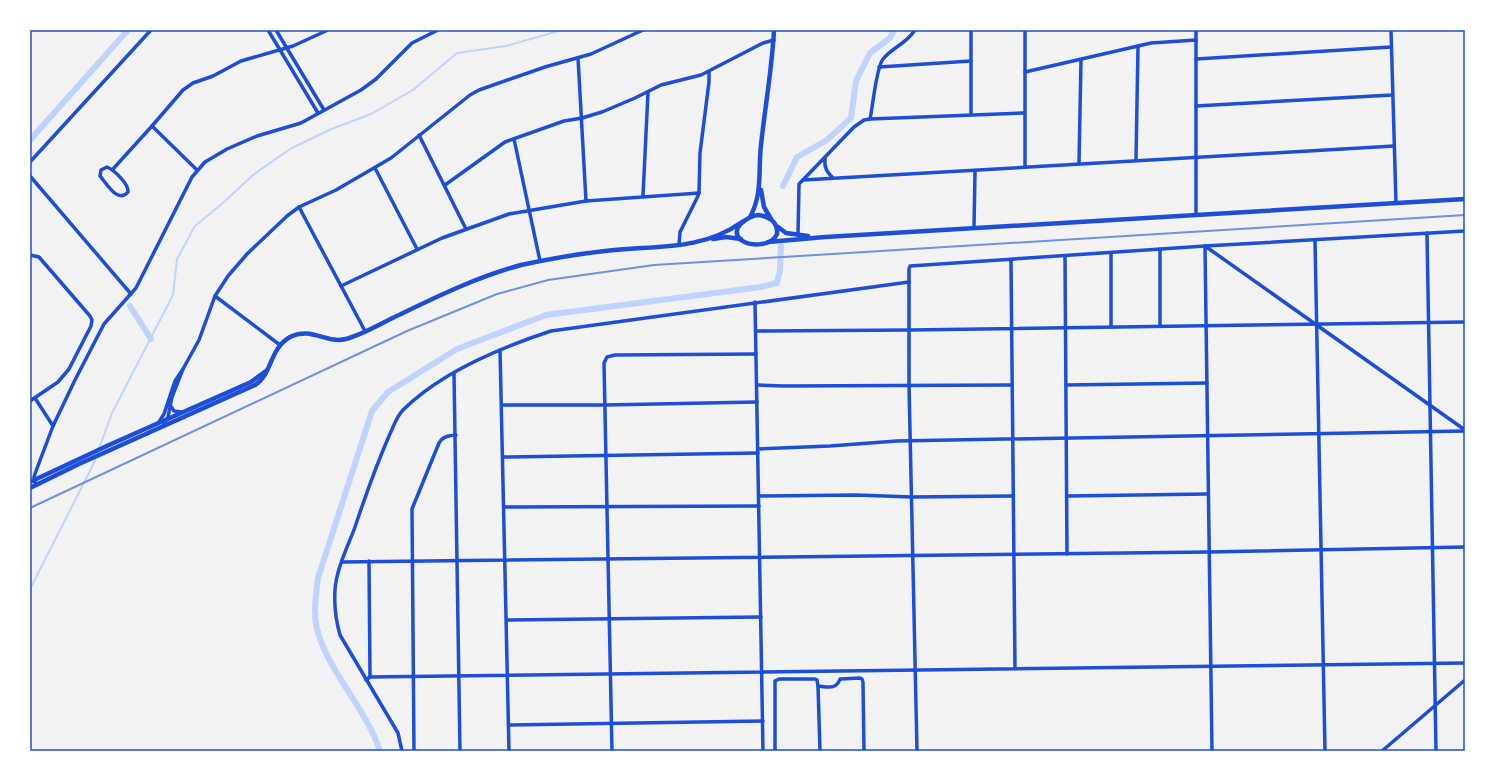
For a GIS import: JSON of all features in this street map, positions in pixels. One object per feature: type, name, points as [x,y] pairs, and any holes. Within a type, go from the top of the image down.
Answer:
[{"type":"main road","points":[[750,217],[757,204],[760,185],[761,146],[774,30]]},
{"type":"main road","points":[[760,185],[764,207],[780,230],[786,233],[798,235],[826,237]]},
{"type":"main road","points":[[742,222],[738,227],[738,233],[741,239],[746,243],[752,244],[826,237],[1465,199]]},
{"type":"main road","points":[[708,240],[728,231],[750,217],[764,216],[771,219]]},
{"type":"main road","points":[[768,242],[773,240],[778,234],[776,225]]},
{"type":"main road","points":[[32,481],[109,445],[256,385],[262,380],[280,345],[297,334],[311,334],[342,340],[365,331],[462,286],[499,272],[540,261],[605,251],[679,245],[726,237],[741,239]]},
{"type":"main road","points":[[30,488],[161,424],[167,418],[251,382],[267,370]]},
{"type":"street","points":[[30,162],[150,30]]},
{"type":"street","points":[[268,30],[318,113]]},
{"type":"street","points":[[276,30],[324,110]]},
{"type":"street","points":[[113,169],[183,90],[193,83],[212,76],[241,61],[287,48],[328,30]]},
{"type":"street","points":[[36,485],[32,481],[53,426],[75,380],[104,324],[136,288],[192,177],[197,170],[213,156],[227,149],[257,136],[301,122],[365,88],[412,43],[438,30]]},
{"type":"street","points":[[161,424],[175,381],[199,340],[215,296],[242,258],[287,216],[299,207],[336,190],[398,153],[470,95],[479,90],[545,67],[598,51],[643,30]]},
{"type":"street","points":[[870,119],[879,67],[884,58],[906,41],[915,30]]},
{"type":"street","points":[[971,30],[971,114]]},
{"type":"street","points":[[1025,30],[1025,167]]},
{"type":"street","points":[[1196,30],[1196,214]]},
{"type":"street","points":[[1391,30],[1396,203]]},
{"type":"street","points":[[445,185],[499,145],[564,121],[582,118],[620,105],[661,85],[709,72],[762,44],[774,40]]},
{"type":"street","points":[[1025,72],[1159,42],[1196,40]]},
{"type":"street","points":[[1136,159],[1138,46]]},
{"type":"street","points":[[1196,59],[1391,48]]},
{"type":"street","points":[[578,58],[586,201]]},
{"type":"street","points":[[1079,163],[1081,60]]},
{"type":"street","points":[[879,67],[971,61]]},
{"type":"street","points":[[679,245],[680,232],[698,198],[699,193],[700,153],[709,72]]},
{"type":"street","points":[[643,196],[648,92]]},
{"type":"street","points":[[1196,106],[1392,95]]},
{"type":"street","points":[[798,235],[798,188],[802,180],[854,127],[864,120],[971,114],[1024,113]]},
{"type":"street","points":[[152,126],[197,170]]},
{"type":"street","points":[[419,135],[466,229]]},
{"type":"street","points":[[514,139],[540,261]]},
{"type":"street","points":[[802,180],[1136,159],[1394,146]]},
{"type":"street","points":[[825,158],[825,167],[827,172],[833,178]]},
{"type":"street","points":[[104,168],[113,169],[128,189],[128,192],[123,196],[116,195],[100,176],[101,170],[104,168]]},
{"type":"street","points":[[375,168],[417,250]]},
{"type":"street","points":[[974,228],[976,170]]},
{"type":"street","points":[[30,176],[131,294]]},
{"type":"street","points":[[341,286],[442,238],[509,214],[586,201],[699,193]]},
{"type":"street","points":[[299,207],[365,331]]},
{"type":"street","points":[[917,751],[909,385],[910,266],[1465,230]]},
{"type":"street","points":[[1427,233],[1436,751]]},
{"type":"street","points":[[1315,240],[1325,751]]},
{"type":"street","points":[[1205,246],[1465,430]]},
{"type":"street","points":[[1205,246],[1212,751]]},
{"type":"street","points":[[1160,250],[1160,326]]},
{"type":"street","points":[[1111,253],[1111,327]]},
{"type":"street","points":[[30,401],[63,378],[91,326],[92,320],[44,262],[39,257],[31,255]]},
{"type":"street","points":[[1065,256],[1067,554]]},
{"type":"street","points":[[1011,260],[1015,668]]},
{"type":"street","points":[[402,751],[398,733],[347,650],[340,635],[335,591],[342,562],[379,458],[399,415],[406,407],[454,373],[500,350],[551,331],[909,282]]},
{"type":"street","points":[[215,296],[280,345]]},
{"type":"street","points":[[755,302],[763,751]]},
{"type":"street","points":[[756,330],[910,330],[1465,322]]},
{"type":"street","points":[[500,350],[504,457],[510,751]]},
{"type":"street","points":[[612,751],[604,363],[607,357],[615,355],[756,354]]},
{"type":"street","points":[[167,418],[182,369]]},
{"type":"street","points":[[454,373],[460,751]]},
{"type":"street","points":[[1066,385],[1207,383]]},
{"type":"street","points":[[757,385],[1012,385]]},
{"type":"street","points":[[35,398],[53,426]]},
{"type":"street","points":[[502,405],[605,405],[757,402]]},
{"type":"street","points":[[170,405],[174,412],[181,412]]},
{"type":"street","points":[[758,449],[911,441],[1465,430]]},
{"type":"street","points":[[414,751],[412,561],[413,504],[438,443],[442,438],[456,434]]},
{"type":"street","points":[[504,457],[758,454]]},
{"type":"street","points":[[1067,496],[1208,494]]},
{"type":"street","points":[[759,496],[1014,496]]},
{"type":"street","points":[[504,507],[759,506]]},
{"type":"street","points":[[342,562],[1067,554],[1465,547]]},
{"type":"street","points":[[369,561],[370,677]]},
{"type":"street","points":[[507,620],[761,617]]},
{"type":"street","points":[[366,680],[370,677],[1465,663]]},
{"type":"street","points":[[818,686],[835,687],[842,678],[862,679],[864,751]]},
{"type":"street","points":[[775,751],[775,682],[779,679],[817,680],[820,751]]},
{"type":"street","points":[[1382,751],[1465,680]]},
{"type":"street","points":[[509,725],[762,721]]},
{"type":"waterway","points":[[30,140],[128,30]]},
{"type":"waterway","points":[[30,589],[93,465],[112,413],[173,295],[177,259],[195,226],[253,175],[290,149],[329,130],[371,114],[413,90],[457,53],[506,46],[562,30]]},
{"type":"waterway","points":[[783,186],[797,157],[827,140],[851,118],[856,81],[870,53],[890,38],[894,30]]},
{"type":"waterway","points":[[380,751],[366,720],[338,675],[322,645],[317,629],[315,610],[318,578],[372,411],[388,392],[457,349],[546,315],[761,287],[777,283],[780,271],[781,246]]},
{"type":"waterway","points":[[130,306],[151,339]]},
{"type":"railway","points":[[30,508],[407,331],[497,294],[548,280],[654,265],[1465,215]]}]
